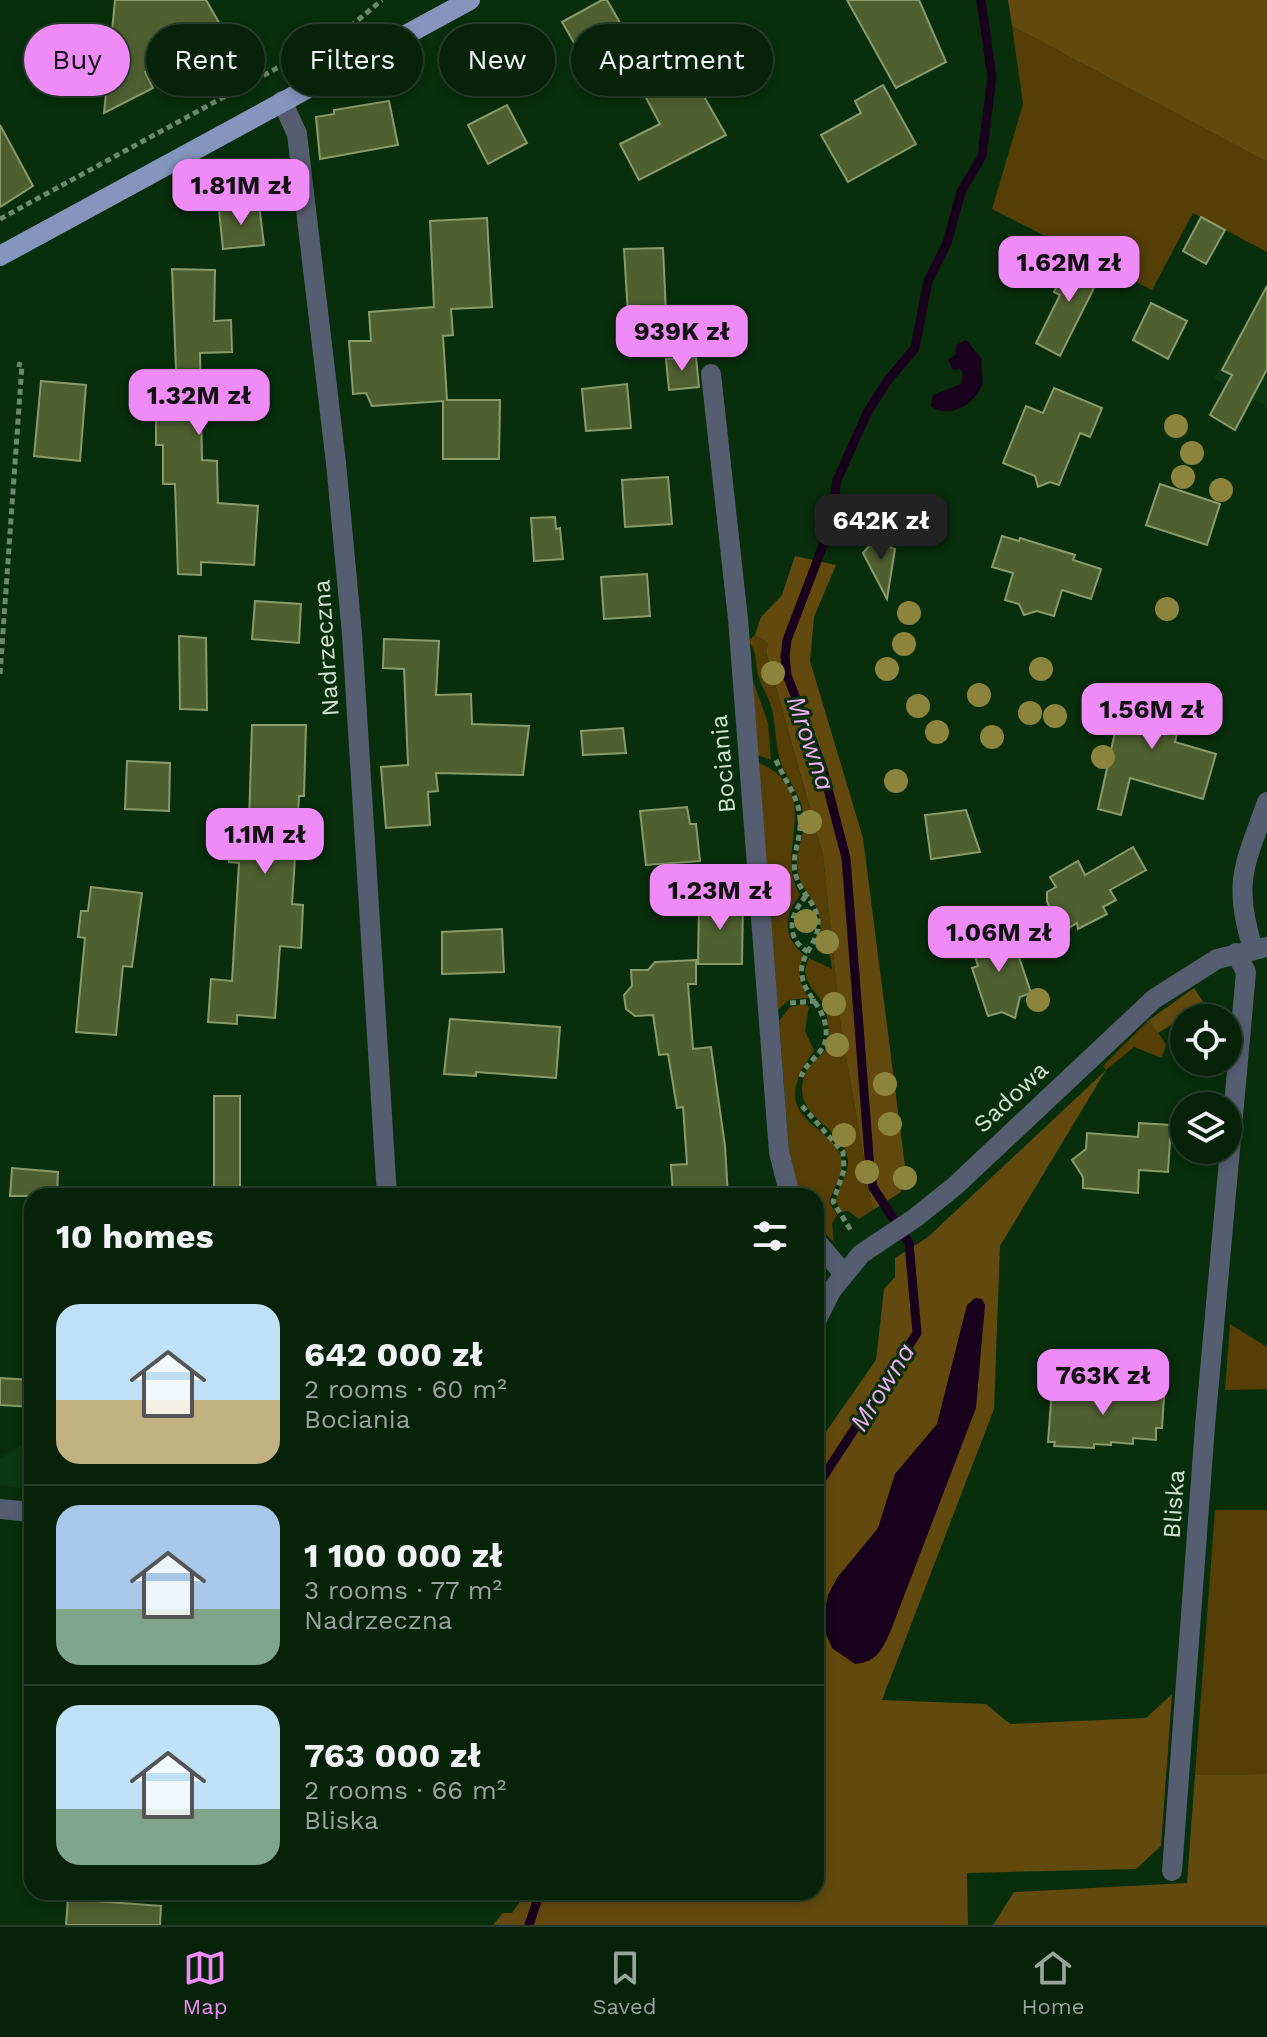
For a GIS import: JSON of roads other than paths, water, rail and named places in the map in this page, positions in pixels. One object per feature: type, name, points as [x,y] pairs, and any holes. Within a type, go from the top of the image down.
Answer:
[{"type":"main road","points":[[0,256],[470,0]]},
{"type":"street","name":"Nadrzeczna","points":[[282,101],[297,134],[338,479],[353,650],[387,1188]]},
{"type":"street","name":"Bociania","points":[[711,374],[738,619],[779,1152],[788,1188]]},
{"type":"street","name":"Bliska","points":[[1172,1871],[1205,1426],[1246,972],[1252,950],[1240,904],[1241,882],[1267,802]]},
{"type":"street","name":"Sadowa","points":[[824,1308],[844,1274],[861,1254],[915,1218],[955,1186],[1154,999],[1186,976],[1252,950]]},
{"type":"street","points":[[824,1250],[844,1274]]},
{"type":"street","points":[[0,1509],[24,1511]]},
{"type":"waterway","name":"Mrowna","points":[[824,1476],[917,1333],[909,1243],[873,1187],[870,1169],[846,858],[822,766],[787,675],[785,656],[787,640],[830,527],[837,480],[868,411],[888,380],[915,348],[928,281],[947,243],[961,192],[982,156],[992,77],[981,0]]},
{"type":"waterway","name":"Mrowna","points":[[529,1925],[537,1900]]}]
